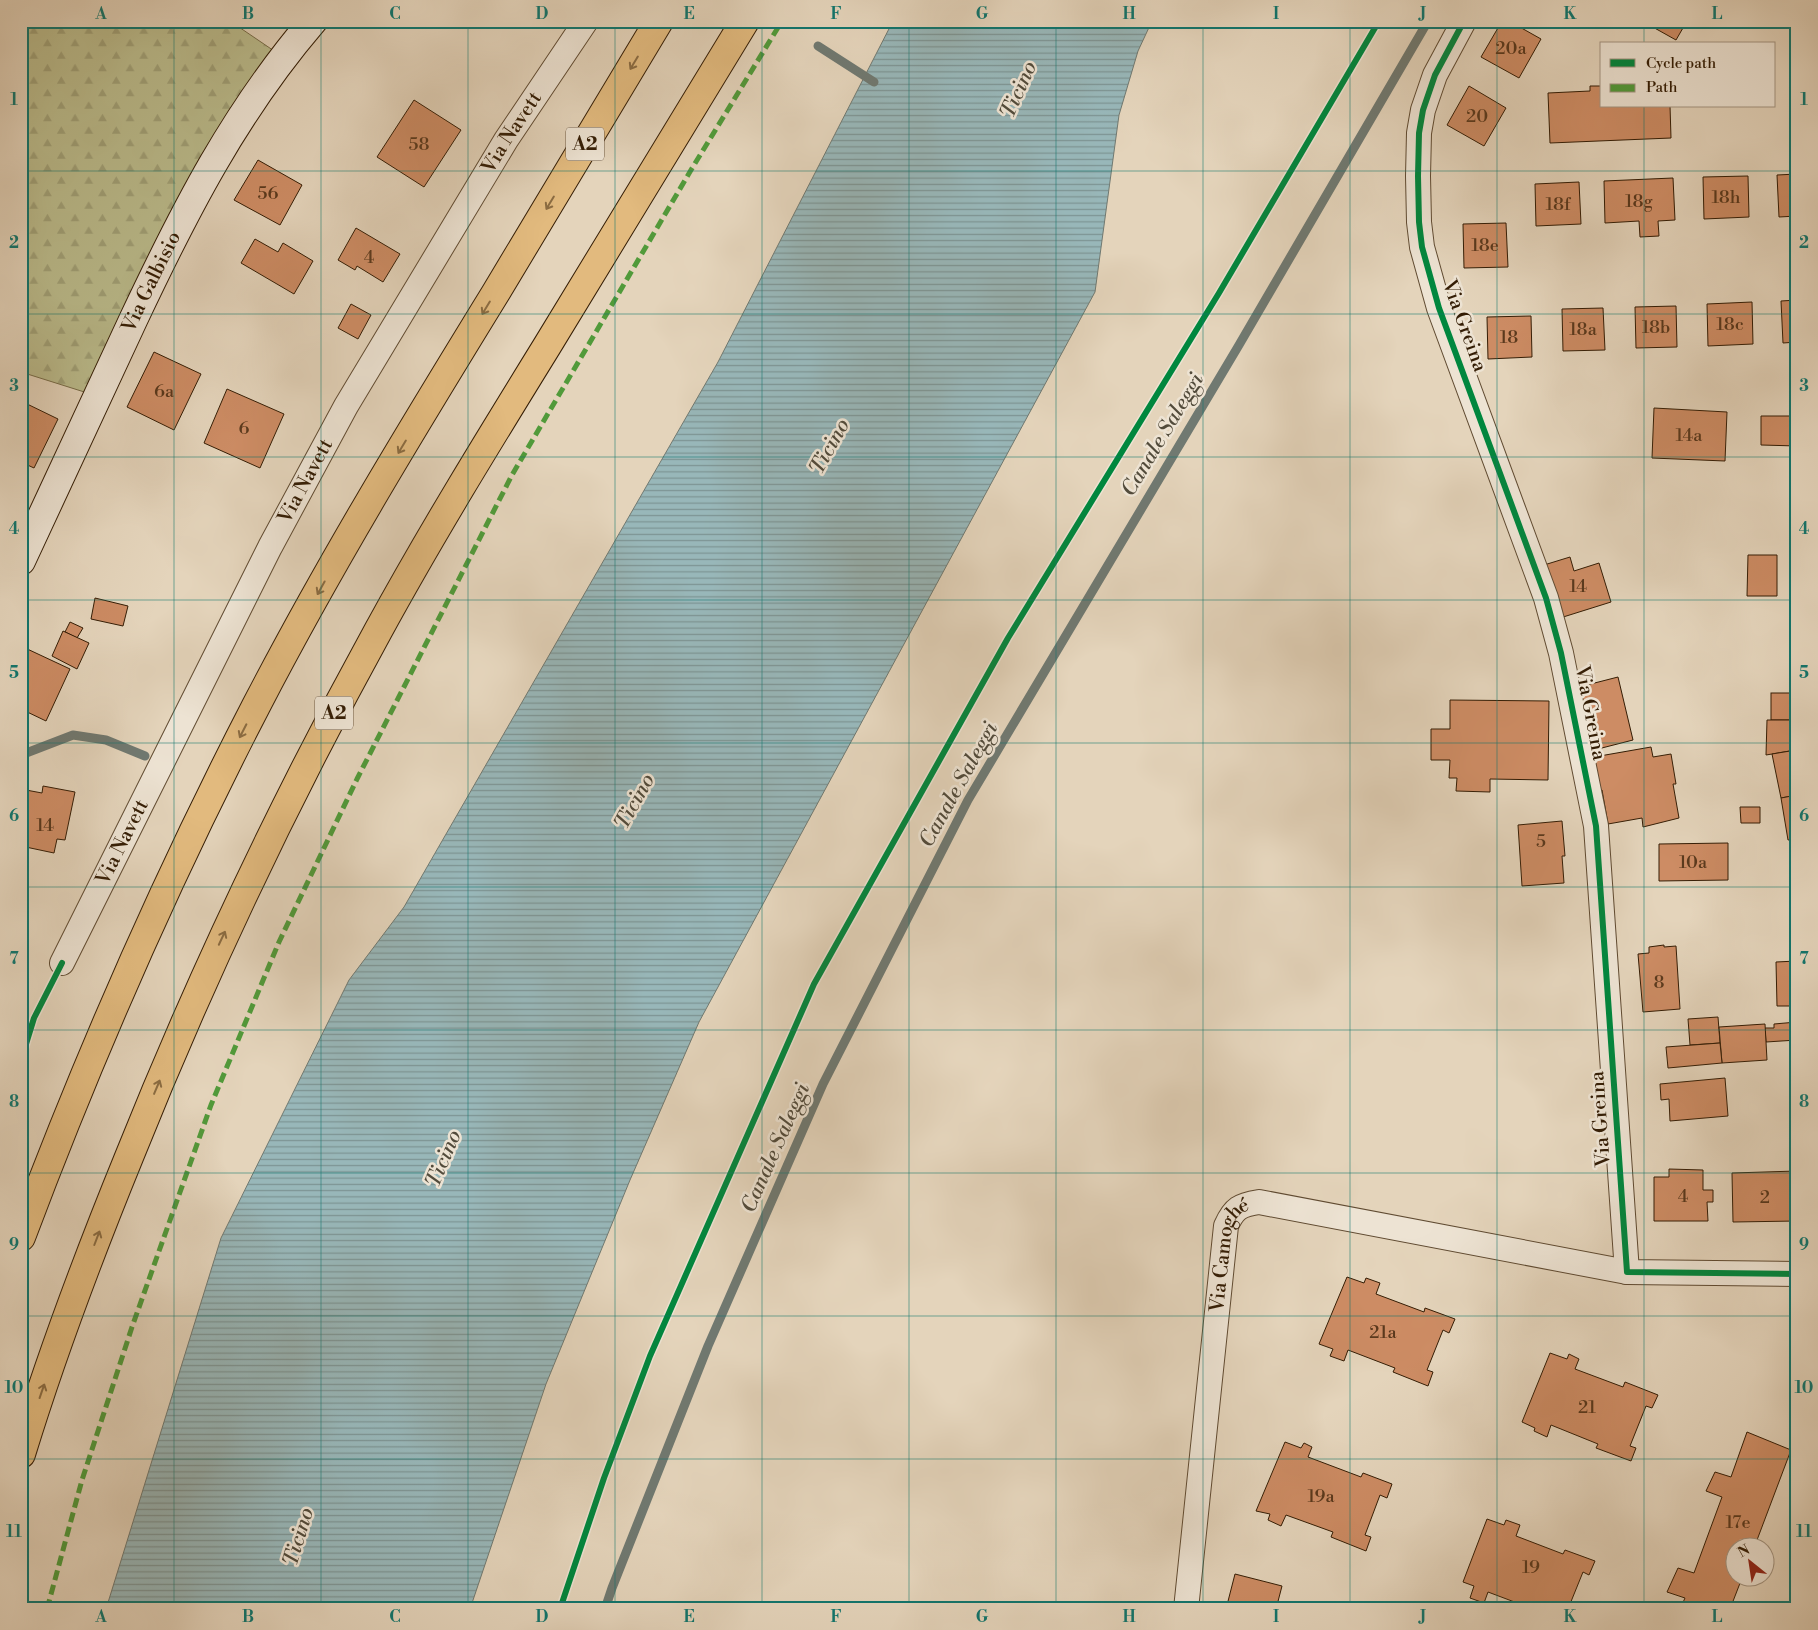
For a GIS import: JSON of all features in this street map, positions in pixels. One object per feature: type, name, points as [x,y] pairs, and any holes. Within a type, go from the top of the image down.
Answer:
[{"type":"highway","name":"A2","points":[[21,1237],[88,1066],[149,924],[257,704],[329,573],[400,450],[659,21]]},
{"type":"highway","name":"A2","points":[[21,1454],[83,1273],[133,1147],[214,956],[270,837],[356,672],[430,539],[744,21]]},
{"type":"street","name":"Via Galbisio","points":[[21,561],[170,243],[214,160],[261,87],[313,21]]},
{"type":"street","name":"Via Navett","points":[[62,963],[266,556],[346,406],[506,140],[586,21]]},
{"type":"street","name":"Via Greina","points":[[1464,21],[1435,75],[1423,110],[1419,133],[1418,176],[1419,222],[1422,247],[1439,308],[1546,598],[1561,653],[1596,826],[1627,1272]]},
{"type":"street","name":"Via Camoghé","points":[[1186,1609],[1226,1226],[1231,1215],[1239,1208],[1247,1204],[1259,1202],[1627,1272]]},
{"type":"street","points":[[1627,1272],[1797,1274]]},
{"type":"green space","points":[[21,21],[230,21],[283,57],[97,396],[21,372]]},
{"type":"water","name":"Ticino","points":[[893,21],[1152,21],[1138,51],[1119,115],[1095,292],[699,1022],[630,1180],[546,1384],[470,1609],[106,1609],[221,1238],[349,980],[404,907],[718,362]]},
{"type":"building","points":[[1502,21],[1509,21],[1541,39],[1519,78],[1481,57]]},
{"type":"building","points":[[1642,21],[1687,21],[1676,40]]},
{"type":"building","points":[[1469,86],[1506,108],[1484,146],[1447,125]]},
{"type":"building","points":[[1590,86],[1600,86],[1600,108],[1670,108],[1671,138],[1550,143],[1548,93],[1590,91]]},
{"type":"building","points":[[414,100],[461,130],[424,187],[377,157]]},
{"type":"building","points":[[258,160],[302,185],[280,225],[234,200]]},
{"type":"building","points":[[1797,174],[1797,216],[1779,217],[1777,175]]},
{"type":"building","points":[[1748,176],[1749,217],[1704,219],[1703,177]]},
{"type":"building","points":[[1673,178],[1675,220],[1658,221],[1659,236],[1640,237],[1639,221],[1605,223],[1604,181]]},
{"type":"building","points":[[1579,182],[1581,224],[1536,226],[1535,184]]},
{"type":"building","points":[[1506,223],[1508,267],[1464,268],[1463,224]]},
{"type":"building","points":[[356,228],[400,254],[383,282],[357,266],[355,270],[338,260]]},
{"type":"building","points":[[255,239],[278,252],[283,243],[313,261],[294,294],[241,263]]},
{"type":"building","points":[[1797,300],[1797,342],[1783,343],[1781,301]]},
{"type":"building","points":[[1752,302],[1753,344],[1708,346],[1707,304]]},
{"type":"building","points":[[351,304],[371,315],[358,339],[338,328]]},
{"type":"building","points":[[1676,306],[1677,347],[1636,348],[1635,307]]},
{"type":"building","points":[[1603,308],[1605,350],[1563,351],[1562,309]]},
{"type":"building","points":[[1531,316],[1532,357],[1488,359],[1487,317]]},
{"type":"building","points":[[154,352],[201,374],[174,430],[127,407]]},
{"type":"building","points":[[227,389],[284,414],[260,468],[204,443]]},
{"type":"building","points":[[23,402],[58,419],[34,468],[21,462],[21,405]]},
{"type":"building","points":[[1654,408],[1727,412],[1725,461],[1652,458]]},
{"type":"building","points":[[1761,416],[1797,416],[1797,446],[1761,445]]},
{"type":"building","points":[[1748,555],[1777,555],[1777,596],[1747,596]]},
{"type":"building","points":[[1570,557],[1574,571],[1599,563],[1611,602],[1560,618],[1544,565]]},
{"type":"building","points":[[1793,584],[1797,585],[1797,665],[1793,665],[1793,655],[1790,655]]},
{"type":"building","points":[[95,598],[128,606],[123,626],[91,619]]},
{"type":"building","points":[[70,622],[83,628],[77,638],[65,632]]},
{"type":"building","points":[[63,631],[89,643],[77,669],[52,656]]},
{"type":"building","points":[[23,647],[70,669],[46,721],[21,709],[21,651]]},
{"type":"building","points":[[1618,677],[1633,740],[1594,750],[1579,687]]},
{"type":"building","points":[[1771,693],[1797,693],[1797,720],[1771,720]]},
{"type":"building","points":[[1450,700],[1549,701],[1548,780],[1490,779],[1490,792],[1456,791],[1457,778],[1449,778],[1450,760],[1431,760],[1431,729],[1450,729]]},
{"type":"building","points":[[1767,720],[1797,720],[1796,750],[1766,755]]},
{"type":"building","points":[[1796,746],[1797,795],[1781,798],[1772,754],[1796,750]]},
{"type":"building","points":[[1651,747],[1653,757],[1671,754],[1676,784],[1673,784],[1679,818],[1643,827],[1642,818],[1608,824],[1602,790],[1599,791],[1594,757]]},
{"type":"building","points":[[43,786],[75,792],[65,840],[57,839],[54,853],[21,846],[21,812],[26,790],[42,793]]},
{"type":"building","points":[[1797,795],[1797,839],[1788,840],[1781,798]]},
{"type":"building","points":[[1740,807],[1760,807],[1760,823],[1741,823]]},
{"type":"building","points":[[1562,821],[1565,856],[1562,856],[1564,883],[1522,886],[1518,825]]},
{"type":"building","points":[[1728,843],[1728,880],[1659,881],[1659,844]]},
{"type":"building","points":[[1664,945],[1664,947],[1676,946],[1680,1009],[1643,1012],[1638,954],[1649,953],[1649,947]]},
{"type":"building","points":[[1797,961],[1797,1006],[1777,1006],[1776,962]]},
{"type":"building","points":[[1718,1017],[1720,1043],[1690,1045],[1688,1019]]},
{"type":"building","points":[[1797,1022],[1797,1040],[1766,1042],[1765,1028],[1774,1028],[1774,1024]]},
{"type":"building","points":[[1765,1024],[1767,1060],[1722,1063],[1719,1027]]},
{"type":"building","points":[[1720,1043],[1722,1063],[1668,1068],[1666,1047]]},
{"type":"building","points":[[1725,1078],[1728,1116],[1670,1121],[1669,1099],[1661,1100],[1660,1084]]},
{"type":"building","points":[[1669,1169],[1703,1170],[1703,1190],[1713,1190],[1713,1202],[1707,1202],[1708,1221],[1654,1221],[1654,1177],[1669,1177]]},
{"type":"building","points":[[1797,1171],[1797,1221],[1733,1222],[1732,1173]]},
{"type":"building","points":[[1347,1277],[1364,1283],[1366,1278],[1380,1283],[1376,1294],[1424,1312],[1425,1308],[1455,1319],[1449,1333],[1443,1330],[1427,1370],[1433,1372],[1428,1386],[1393,1372],[1395,1368],[1348,1350],[1344,1361],[1330,1356],[1333,1349],[1319,1344]]},
{"type":"building","points":[[1550,1353],[1567,1359],[1569,1354],[1579,1359],[1575,1369],[1623,1387],[1625,1382],[1658,1395],[1652,1408],[1646,1406],[1630,1446],[1636,1448],[1631,1461],[1596,1448],[1598,1444],[1551,1425],[1547,1437],[1534,1431],[1535,1428],[1522,1422]]},
{"type":"building","points":[[1797,1371],[1797,1409],[1790,1408]]},
{"type":"building","points":[[1747,1432],[1791,1450],[1758,1538],[1726,1538],[1726,1588],[1738,1588],[1730,1609],[1680,1609],[1685,1598],[1667,1592],[1678,1568],[1694,1573],[1722,1497],[1706,1491],[1715,1472],[1731,1477]]},
{"type":"building","points":[[1285,1442],[1301,1448],[1304,1443],[1312,1447],[1308,1457],[1361,1477],[1363,1473],[1392,1484],[1387,1498],[1380,1495],[1365,1535],[1371,1537],[1366,1551],[1331,1537],[1333,1532],[1286,1515],[1281,1526],[1268,1520],[1270,1514],[1256,1511]]},
{"type":"building","points":[[1487,1519],[1504,1525],[1506,1520],[1520,1525],[1516,1536],[1563,1554],[1565,1550],[1595,1561],[1589,1575],[1583,1572],[1568,1609],[1533,1609],[1488,1592],[1484,1603],[1470,1598],[1474,1586],[1463,1582]]},
{"type":"building","points":[[1235,1574],[1282,1586],[1276,1609],[1226,1609]]},
{"type":"waterway","name":"Canale Saleggi","points":[[605,1609],[708,1346],[823,1084],[968,800],[1239,345],[1428,21]]},
{"type":"waterway","points":[[818,46],[874,82]]},
{"type":"waterway","points":[[21,755],[73,735],[106,740],[145,756]]},
{"type":"marked path","points":[[47,1609],[82,1480],[132,1327],[211,1105],[279,942],[357,779],[512,475],[691,170],[782,21]]},
{"type":"cycle path","points":[[560,1609],[604,1478],[650,1356],[814,984],[1008,638],[1219,293],[1379,21]]},
{"type":"cycle path","points":[[1464,21],[1435,75],[1423,110],[1419,133],[1418,176],[1419,222],[1422,247],[1439,308],[1546,598],[1561,653],[1596,826],[1627,1272],[1797,1274]]},
{"type":"cycle path","points":[[21,1060],[34,1018],[62,963]]}]
